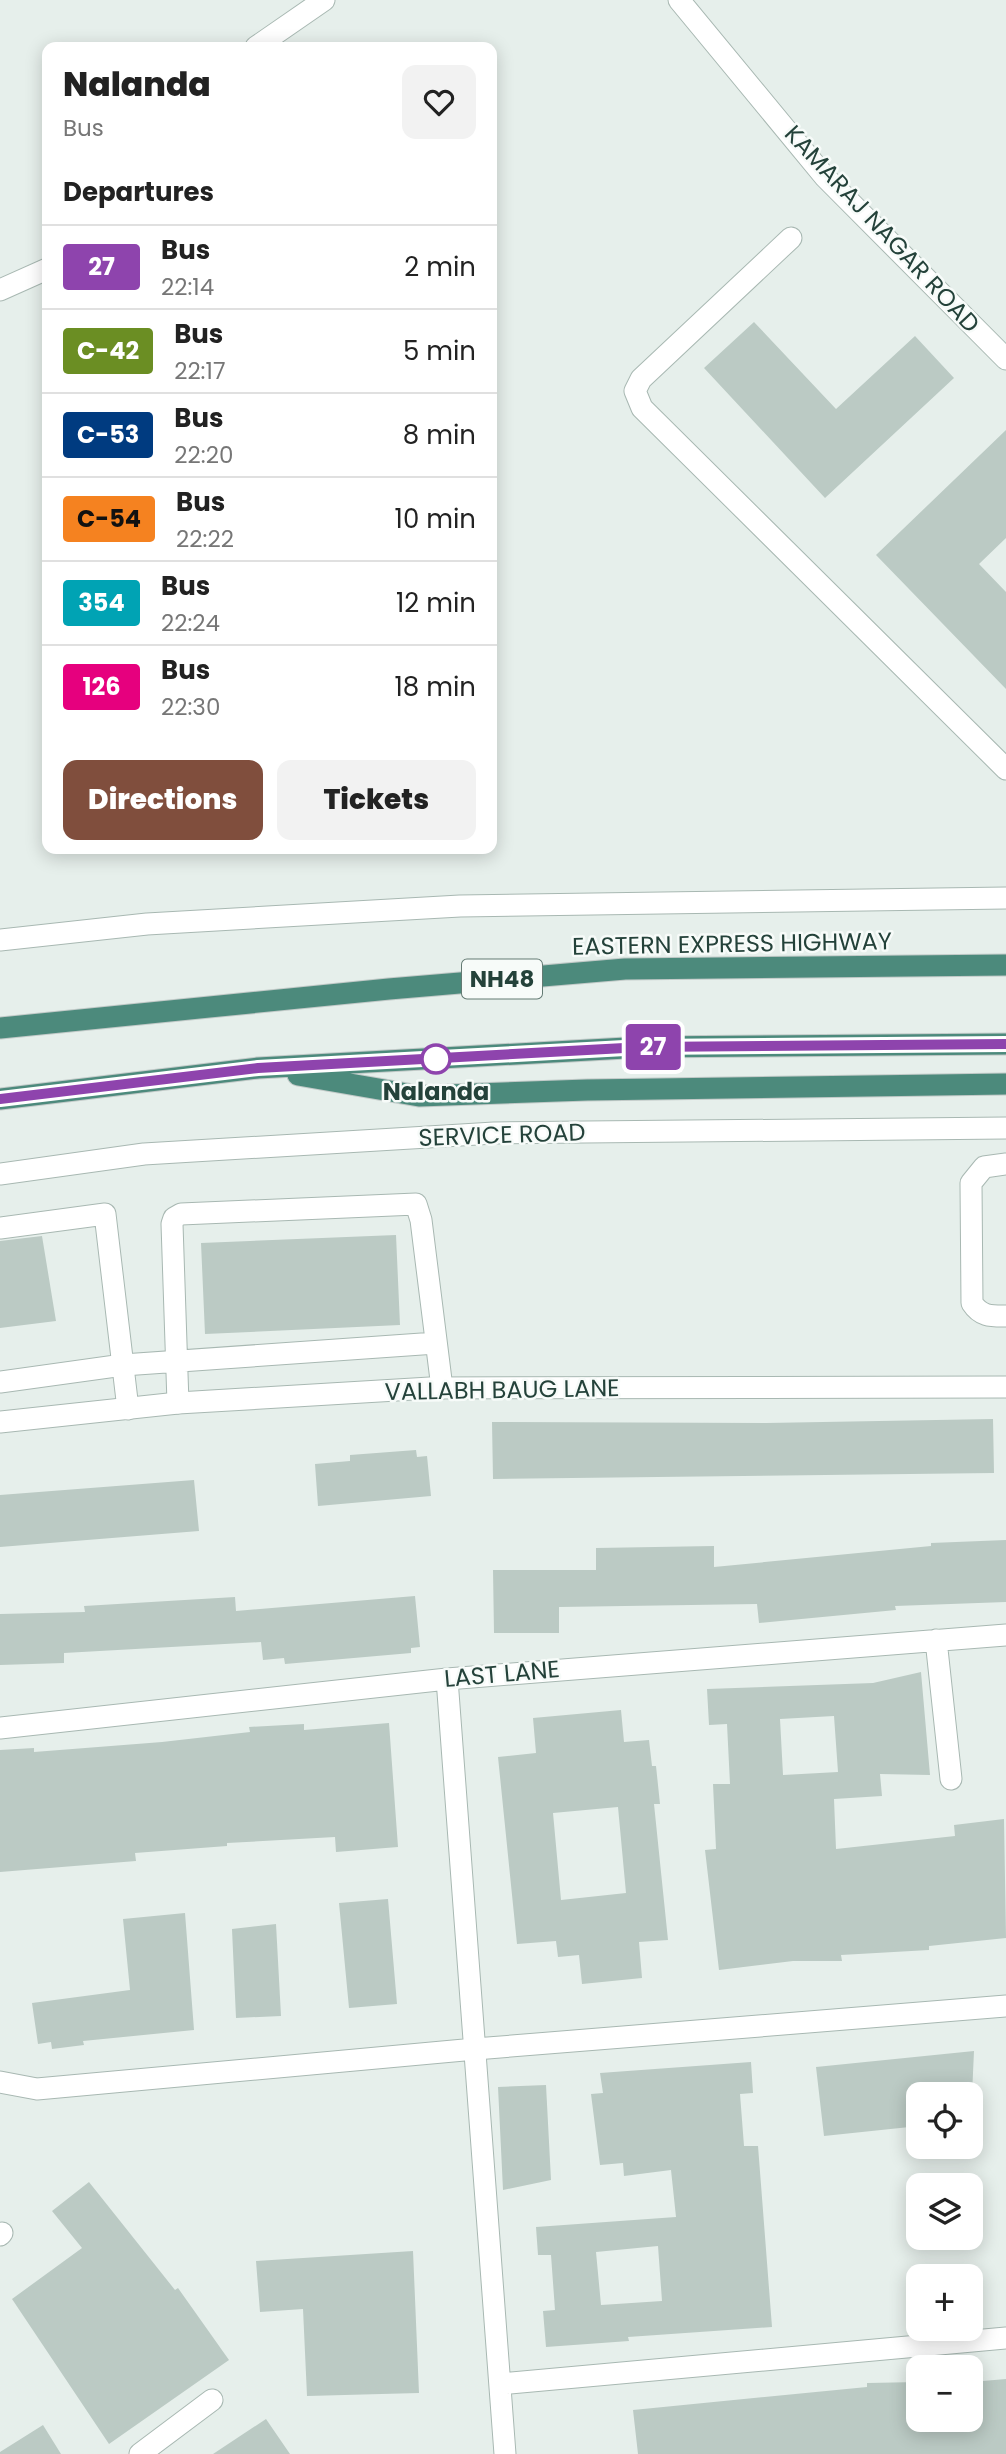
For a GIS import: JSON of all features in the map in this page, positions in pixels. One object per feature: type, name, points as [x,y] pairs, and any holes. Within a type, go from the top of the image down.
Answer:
[{"type":"highway","name":"EASTERN EXPRESS HIGHWAY","points":[[0,1028],[625,968],[1006,965]]},
{"type":"highway","points":[[0,1099],[258,1068],[643,1047],[1006,1044]]},
{"type":"highway","points":[[258,1068],[419,1096],[587,1090],[1006,1084]]},
{"type":"street","points":[[263,42],[324,0]]},
{"type":"street","name":"KAMARAJ NAGAR ROAD","points":[[679,0],[825,177],[1006,359]]},
{"type":"street","points":[[791,238],[641,379],[635,391],[642,408],[1006,769]]},
{"type":"street","points":[[0,290],[42,271]]},
{"type":"street","points":[[0,940],[147,923],[460,906],[1006,898]]},
{"type":"street","name":"SERVICE ROAD","points":[[0,1174],[144,1154],[494,1133],[1006,1128]]},
{"type":"street","points":[[1006,1164],[985,1167],[971,1183],[972,1303],[977,1311],[987,1316],[1006,1316]]},
{"type":"street","points":[[178,1403],[172,1224],[174,1218],[181,1214],[416,1204],[421,1220],[442,1388]]},
{"type":"street","points":[[0,1228],[106,1214],[128,1409]]},
{"type":"street","points":[[0,1382],[123,1365],[436,1343]]},
{"type":"street","name":"VALLABH BAUG LANE","points":[[0,1422],[178,1403],[442,1388],[1006,1387]]},
{"type":"street","name":"LAST LANE","points":[[0,1728],[447,1679],[1006,1635]]},
{"type":"street","points":[[936,1640],[951,1779]]},
{"type":"street","points":[[447,1679],[505,2454]]},
{"type":"street","points":[[0,2082],[37,2089],[475,2049],[1006,2006]]},
{"type":"street","points":[[500,2384],[1006,2338]]},
{"type":"street","points":[[140,2454],[212,2399]]},
{"type":"building","points":[[754,322],[836,409],[915,336],[954,378],[825,498],[704,368]]},
{"type":"building","points":[[1006,430],[1006,538],[979,564],[1006,592],[1006,689],[876,555]]},
{"type":"building","points":[[396,1235],[400,1325],[205,1334],[201,1243]]},
{"type":"building","points":[[42,1236],[56,1321],[0,1328],[0,1241]]},
{"type":"building","points":[[993,1419],[994,1473],[493,1479],[492,1422],[766,1423]]},
{"type":"building","points":[[416,1450],[417,1457],[427,1456],[431,1496],[318,1506],[315,1464],[350,1461],[350,1455]]},
{"type":"building","points":[[194,1480],[199,1531],[0,1547],[0,1495]]},
{"type":"building","points":[[1006,1540],[1006,1602],[895,1606],[896,1610],[759,1623],[757,1604],[559,1607],[559,1633],[494,1633],[493,1570],[596,1570],[596,1548],[714,1546],[714,1567],[931,1546],[931,1543]]},
{"type":"building","points":[[415,1596],[420,1647],[411,1648],[411,1653],[285,1664],[284,1658],[263,1660],[261,1642],[64,1653],[64,1663],[0,1665],[0,1614],[85,1612],[84,1606],[235,1597],[236,1611]]},
{"type":"building","points":[[921,1672],[930,1775],[880,1774],[882,1796],[834,1799],[836,1849],[955,1836],[954,1825],[1004,1819],[1006,1938],[929,1946],[929,1950],[841,1955],[842,1961],[793,1961],[719,1970],[705,1850],[716,1849],[713,1784],[730,1784],[727,1724],[709,1725],[707,1689],[873,1683]],"holes":[[[834,1716],[838,1772],[783,1775],[780,1719]]]},
{"type":"building","points":[[621,1710],[624,1742],[649,1740],[652,1766],[656,1766],[660,1804],[654,1804],[668,1940],[639,1942],[642,1978],[582,1984],[579,1955],[558,1957],[556,1941],[517,1944],[498,1757],[536,1753],[533,1718]],"holes":[[[618,1807],[626,1893],[561,1900],[553,1813]]]},
{"type":"building","points":[[389,1723],[398,1847],[336,1852],[335,1837],[227,1843],[227,1846],[135,1853],[136,1861],[0,1872],[0,1750],[34,1748],[34,1752],[162,1742],[250,1732],[249,1727],[304,1724],[304,1730]]},
{"type":"building","points":[[388,1899],[397,2004],[349,2008],[339,1903]]},
{"type":"building","points":[[185,1913],[194,2030],[83,2041],[84,2045],[52,2049],[51,2042],[38,2044],[32,2003],[130,1990],[123,1919]]},
{"type":"building","points":[[276,1924],[281,2016],[236,2018],[232,1929]]},
{"type":"building","points":[[974,2051],[973,2082],[906,2082],[906,2127],[824,2136],[816,2067]]},
{"type":"building","points":[[751,2062],[753,2093],[740,2094],[744,2146],[758,2146],[772,2327],[628,2337],[629,2341],[546,2347],[543,2311],[555,2310],[551,2255],[538,2255],[536,2227],[676,2217],[671,2170],[624,2176],[623,2163],[600,2165],[591,2094],[603,2093],[600,2073]],"holes":[[[658,2246],[662,2301],[601,2305],[596,2252]]]},
{"type":"building","points":[[546,2085],[551,2180],[503,2190],[498,2087]]},
{"type":"building","points":[[89,2182],[175,2290],[178,2288],[229,2360],[109,2444],[12,2299],[82,2248],[52,2211]]},
{"type":"building","points":[[413,2251],[419,2393],[307,2396],[303,2309],[260,2312],[256,2261]]},
{"type":"building","points":[[1006,2379],[1006,2454],[638,2454],[633,2410],[867,2387],[867,2383],[906,2382],[906,2432],[983,2432],[983,2381]]},
{"type":"building","points":[[266,2419],[290,2454],[213,2454]]},
{"type":"building","points":[[43,2425],[61,2454],[0,2454],[0,2452]]},
{"type":"bus line","name":"27","points":[[0,1099],[258,1068],[643,1047],[1006,1044]]},
{"type":"place","name":"Nalanda","points":[[436,1059]]}]
